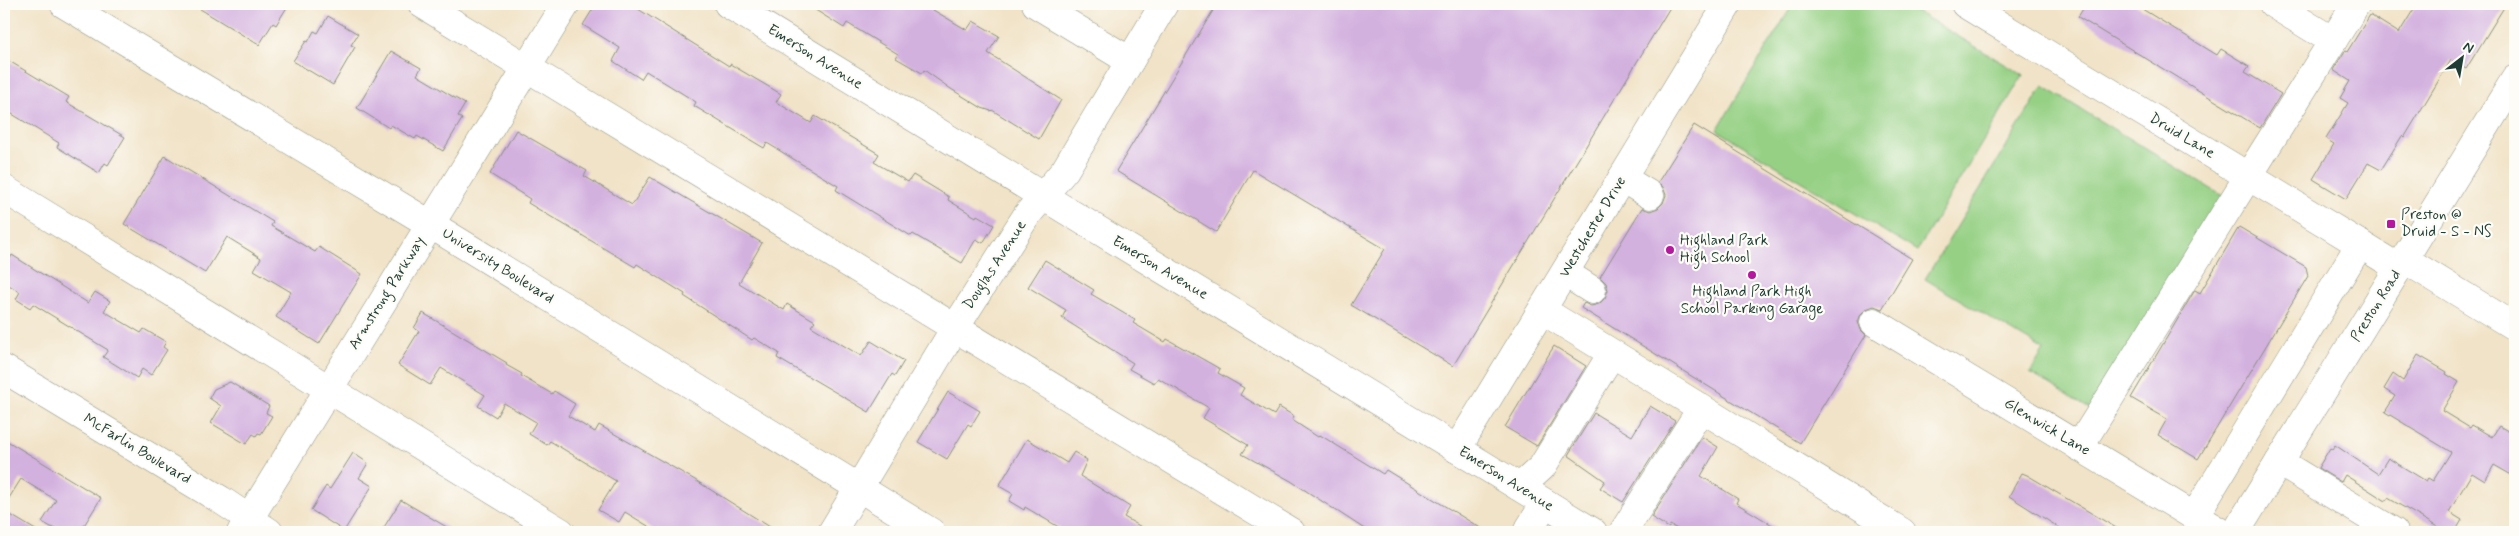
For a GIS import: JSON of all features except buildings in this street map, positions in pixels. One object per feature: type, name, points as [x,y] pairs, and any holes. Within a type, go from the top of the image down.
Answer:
[{"type":"street","name":"University Boulevard","points":[[64,4],[430,224],[929,532]]},
{"type":"street","points":[[422,4],[1291,532]]},
{"type":"street","name":"Armstrong Parkway","points":[[253,528],[328,390],[566,4]]},
{"type":"street","name":"Emerson Avenue","points":[[728,4],[1593,532]]},
{"type":"street","points":[[1036,4],[1130,61]]},
{"type":"street","name":"Douglas Avenue","points":[[832,532],[955,328],[1027,215],[1065,170],[1164,4]]},
{"type":"street","name":"Westchester Drive","points":[[1457,448],[1565,274],[1728,4]]},
{"type":"street","name":"Druid Lane","points":[[1965,4],[2360,244],[2402,264],[2515,327]]},
{"type":"street","points":[[2273,4],[2333,41]]},
{"type":"street","points":[[2079,447],[2356,4]]},
{"type":"street","name":"Preston Road","points":[[2236,532],[2515,79]]},
{"type":"street","points":[[1622,178],[1650,195]]},
{"type":"street","points":[[4,189],[561,532]]},
{"type":"street","points":[[2194,517],[2360,244]]},
{"type":"street","points":[[1565,274],[1592,290]]},
{"type":"street","points":[[1542,310],[1611,355],[1902,532]]},
{"type":"street","name":"Glenwick Lane","points":[[1874,322],[2220,532]]},
{"type":"street","points":[[1520,487],[1542,467],[1611,355]]},
{"type":"street","name":"McFarlin Boulevard","points":[[4,368],[253,528]]},
{"type":"street","points":[[1623,532],[1701,409]]},
{"type":"street","points":[[2279,462],[2394,532]]},
{"type":"street","points":[[1527,532],[1545,503]]},
{"type":"green space","points":[[1793,4],[1904,4],[2023,75],[1917,251],[1717,130]]},
{"type":"green space","points":[[2043,86],[2226,198],[2098,414],[2030,373],[2044,350],[1925,279]]},
{"type":"place","name":"Preston @ Druid - S - NS","points":[[2391,224]]},
{"type":"place","name":"Highland Park High School","points":[[1670,250]]},
{"type":"place","name":"Highland Park High School Parking Garage","points":[[1752,275]]}]
